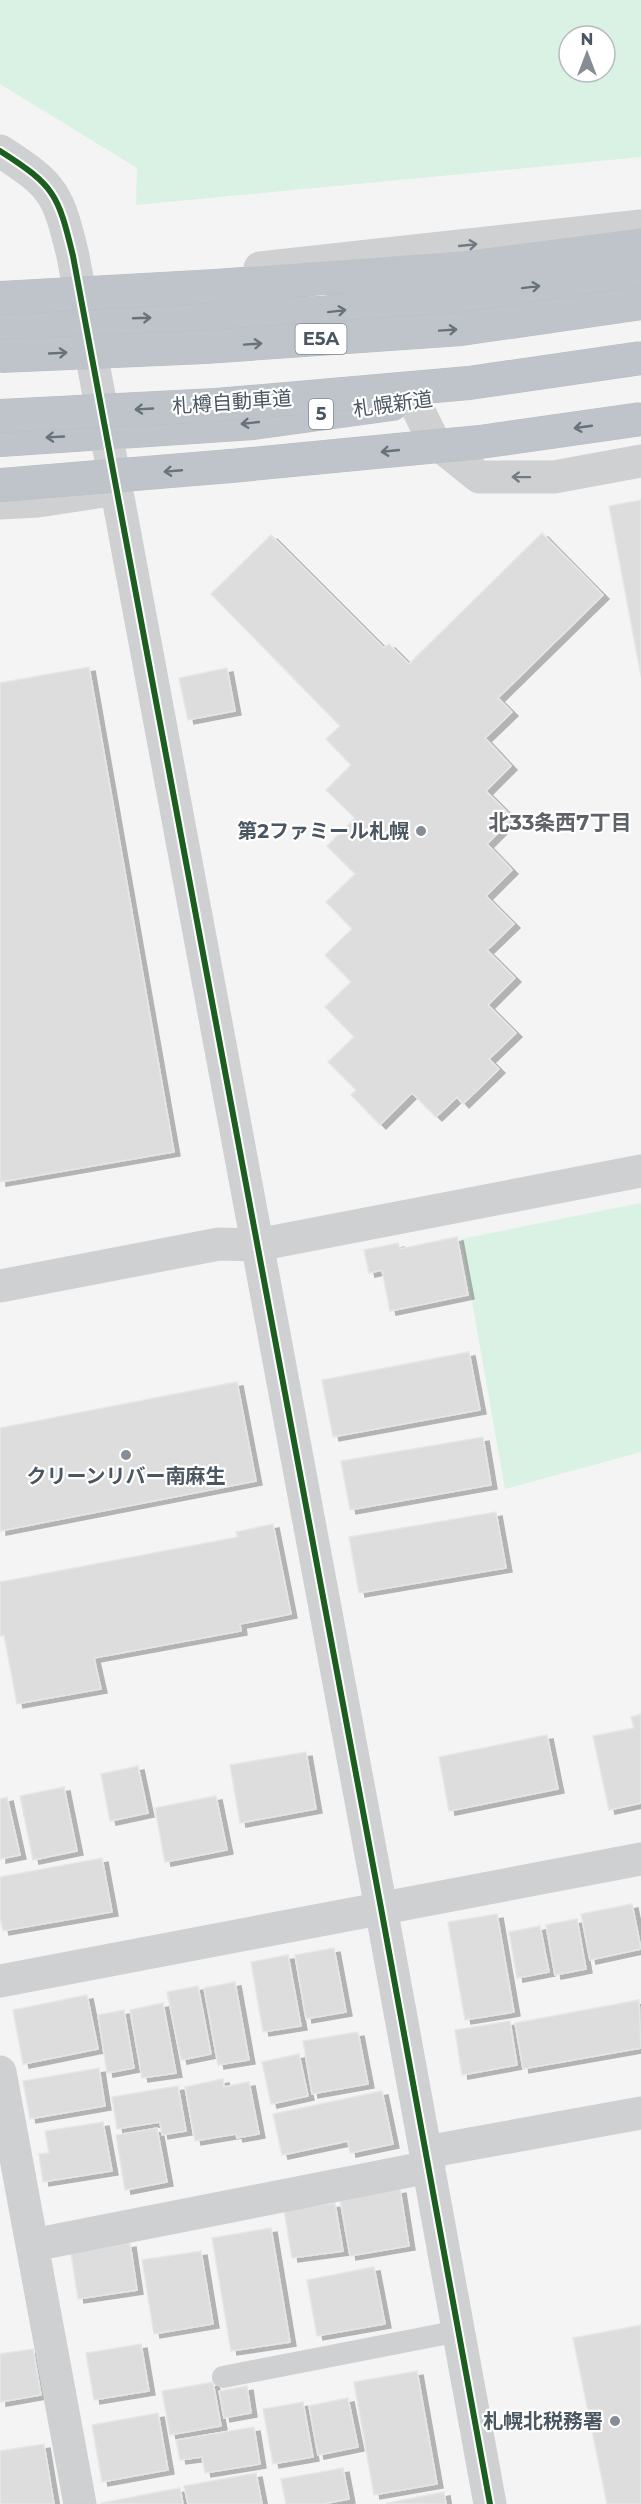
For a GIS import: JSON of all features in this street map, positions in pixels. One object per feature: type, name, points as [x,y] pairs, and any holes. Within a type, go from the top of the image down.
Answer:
[{"type":"highway","points":[[0,298],[216,286],[462,268],[641,245]]},
{"type":"highway","points":[[0,324],[321,313],[641,273]]},
{"type":"highway","name":"E5A","points":[[0,356],[205,347],[461,329],[641,303]]},
{"type":"highway","name":"札樽自動車道","points":[[0,416],[216,405],[446,385],[641,358]]},
{"type":"highway","name":"札幌新道","points":[[0,440],[107,435],[253,423],[641,373]]},
{"type":"highway","points":[[0,485],[480,442],[641,419]]},
{"type":"street","points":[[0,151],[34,173],[51,190],[62,210],[86,320],[490,2504]]},
{"type":"street","points":[[86,320],[160,279],[641,226]]},
{"type":"street","points":[[414,401],[433,440],[479,477],[554,477],[641,461]]},
{"type":"street","points":[[0,502],[38,501],[117,489]]},
{"type":"street","points":[[0,1286],[219,1244],[257,1245],[641,1171]]},
{"type":"street","points":[[0,1981],[641,1858]]},
{"type":"street","points":[[0,2072],[80,2504]]},
{"type":"street","points":[[33,2245],[641,2113]]},
{"type":"lane","points":[[223,2377],[459,2331]]},
{"type":"green space","points":[[0,0],[641,0],[641,157],[136,205],[137,168],[0,84]]},
{"type":"green space","points":[[641,1203],[641,1452],[505,1489],[461,1239]]},
{"type":"building","points":[[641,500],[641,676],[609,506]]},
{"type":"building","name":"第2ファミール札幌","points":[[542,533],[603,595],[498,698],[512,712],[485,738],[511,766],[486,791],[513,818],[487,844],[512,870],[486,896],[514,924],[487,950],[515,978],[488,1005],[516,1033],[489,1059],[499,1069],[463,1104],[457,1097],[436,1117],[412,1093],[380,1125],[351,1095],[356,1090],[328,1062],[354,1037],[325,1007],[351,982],[325,955],[352,929],[326,902],[355,874],[327,846],[355,818],[326,790],[351,765],[326,739],[340,726],[211,594],[271,535],[384,648],[389,644],[409,664]]},
{"type":"building","points":[[89,667],[174,1152],[0,1182],[0,683]]},
{"type":"building","points":[[227,668],[235,711],[188,720],[179,678]]},
{"type":"building","points":[[457,1237],[468,1295],[390,1311],[382,1270],[369,1273],[364,1250],[398,1243],[400,1249]]},
{"type":"building","points":[[469,1352],[480,1410],[333,1437],[322,1380]]},
{"type":"building","name":"クリーンリバー南麻生","points":[[237,1382],[256,1481],[0,1531],[0,1428]]},
{"type":"building","points":[[483,1437],[491,1485],[350,1510],[341,1461]]},
{"type":"building","points":[[496,1512],[506,1568],[359,1593],[349,1537]]},
{"type":"building","points":[[273,1524],[291,1614],[240,1624],[241,1631],[94,1658],[101,1689],[17,1704],[4,1635],[0,1636],[0,1582],[238,1537],[236,1532]]},
{"type":"building","points":[[641,1714],[641,1803],[609,1810],[593,1736],[634,1728],[631,1717]]},
{"type":"building","points":[[547,1735],[558,1789],[449,1811],[439,1757]]},
{"type":"building","points":[[306,1752],[316,1809],[240,1823],[230,1765]]},
{"type":"building","points":[[138,1766],[148,1813],[110,1821],[101,1774]]},
{"type":"building","points":[[64,1787],[77,1851],[33,1860],[20,1796]]},
{"type":"building","points":[[216,1796],[227,1850],[165,1862],[155,1808]]},
{"type":"building","points":[[7,1797],[20,1855],[0,1859],[0,1799]]},
{"type":"building","points":[[102,1858],[112,1912],[3,1931],[0,1917],[0,1877]]},
{"type":"building","points":[[632,1904],[641,1949],[590,1960],[581,1914]]},
{"type":"building","points":[[497,1914],[514,2012],[465,2020],[448,1922]]},
{"type":"building","points":[[577,1919],[586,1969],[555,1975],[546,1925]]},
{"type":"building","points":[[540,1926],[549,1972],[517,1978],[509,1932]]},
{"type":"building","points":[[334,1948],[346,2012],[306,2019],[295,1955]]},
{"type":"building","points":[[288,1955],[301,2026],[263,2032],[251,1962]]},
{"type":"building","points":[[235,1982],[249,2060],[218,2065],[204,1988]]},
{"type":"building","points":[[198,1986],[211,2054],[181,2060],[167,1992]]},
{"type":"building","points":[[87,1995],[98,2049],[23,2064],[13,2010]]},
{"type":"building","points":[[639,2000],[641,2048],[523,2069],[515,2023]]},
{"type":"building","points":[[163,2003],[176,2073],[142,2078],[130,2010]]},
{"type":"building","points":[[124,2010],[134,2068],[107,2073],[98,2015]]},
{"type":"building","points":[[510,2021],[517,2065],[462,2075],[455,2030]]},
{"type":"building","points":[[358,2032],[368,2084],[312,2094],[303,2041]]},
{"type":"building","points":[[299,2054],[308,2096],[271,2104],[262,2062]]},
{"type":"building","points":[[99,2068],[105,2106],[30,2119],[23,2081]]},
{"type":"building","points":[[223,2079],[224,2087],[249,2082],[259,2134],[237,2138],[236,2134],[195,2141],[185,2087]]},
{"type":"building","points":[[178,2086],[186,2131],[162,2135],[160,2122],[117,2129],[112,2097]]},
{"type":"building","points":[[382,2091],[393,2144],[350,2153],[348,2141],[282,2155],[273,2114]]},
{"type":"building","points":[[103,2122],[112,2171],[43,2182],[39,2154],[49,2153],[45,2131]]},
{"type":"building","points":[[157,2128],[167,2182],[125,2190],[116,2135]]},
{"type":"building","points":[[400,2189],[409,2246],[350,2256],[340,2199]]},
{"type":"building","points":[[335,2203],[343,2251],[292,2258],[284,2210]]},
{"type":"building","points":[[271,2228],[290,2342],[231,2351],[212,2238]]},
{"type":"building","points":[[130,2243],[137,2290],[78,2299],[71,2253]]},
{"type":"building","points":[[201,2251],[213,2324],[154,2334],[142,2260]]},
{"type":"building","points":[[374,2267],[385,2324],[317,2336],[307,2280]]},
{"type":"building","name":"札幌北税務署","points":[[641,2325],[641,2504],[607,2504],[573,2338]]},
{"type":"building","points":[[141,2344],[149,2391],[94,2400],[86,2353]]},
{"type":"building","points":[[33,2349],[41,2395],[0,2402],[0,2354]]},
{"type":"building","points":[[417,2371],[437,2484],[374,2495],[354,2382]]},
{"type":"building","points":[[213,2382],[221,2426],[170,2435],[162,2391]]},
{"type":"building","points":[[247,2386],[251,2413],[224,2418],[219,2391]]},
{"type":"building","points":[[348,2398],[358,2447],[318,2455],[309,2406]]},
{"type":"building","points":[[303,2402],[313,2457],[273,2464],[263,2409]]},
{"type":"building","points":[[158,2413],[168,2470],[102,2482],[92,2425]]},
{"type":"building","points":[[254,2427],[260,2464],[205,2473],[202,2457],[180,2460],[176,2440]]},
{"type":"building","points":[[44,2444],[54,2504],[0,2504],[0,2451]]},
{"type":"building","points":[[343,2468],[349,2499],[323,2504],[286,2504],[281,2479]]},
{"type":"building","points":[[256,2473],[262,2504],[188,2504],[184,2486]]},
{"type":"building","points":[[180,2488],[183,2504],[101,2504],[101,2503]]},
{"type":"building","points":[[444,2492],[446,2504],[387,2504],[387,2503]]},
{"type":"cycle path","points":[[0,151],[32,173],[52,193],[63,218],[73,256],[490,2504]]},
{"type":"place","name":"第2ファミール札幌","points":[[421,831]]},
{"type":"place","name":"クリーンリバー南麻生","points":[[126,1455]]},
{"type":"place","name":"札幌北税務署","points":[[615,2421]]},
{"type":"district","name":"北33条西7丁目","points":[[560,822]]}]
